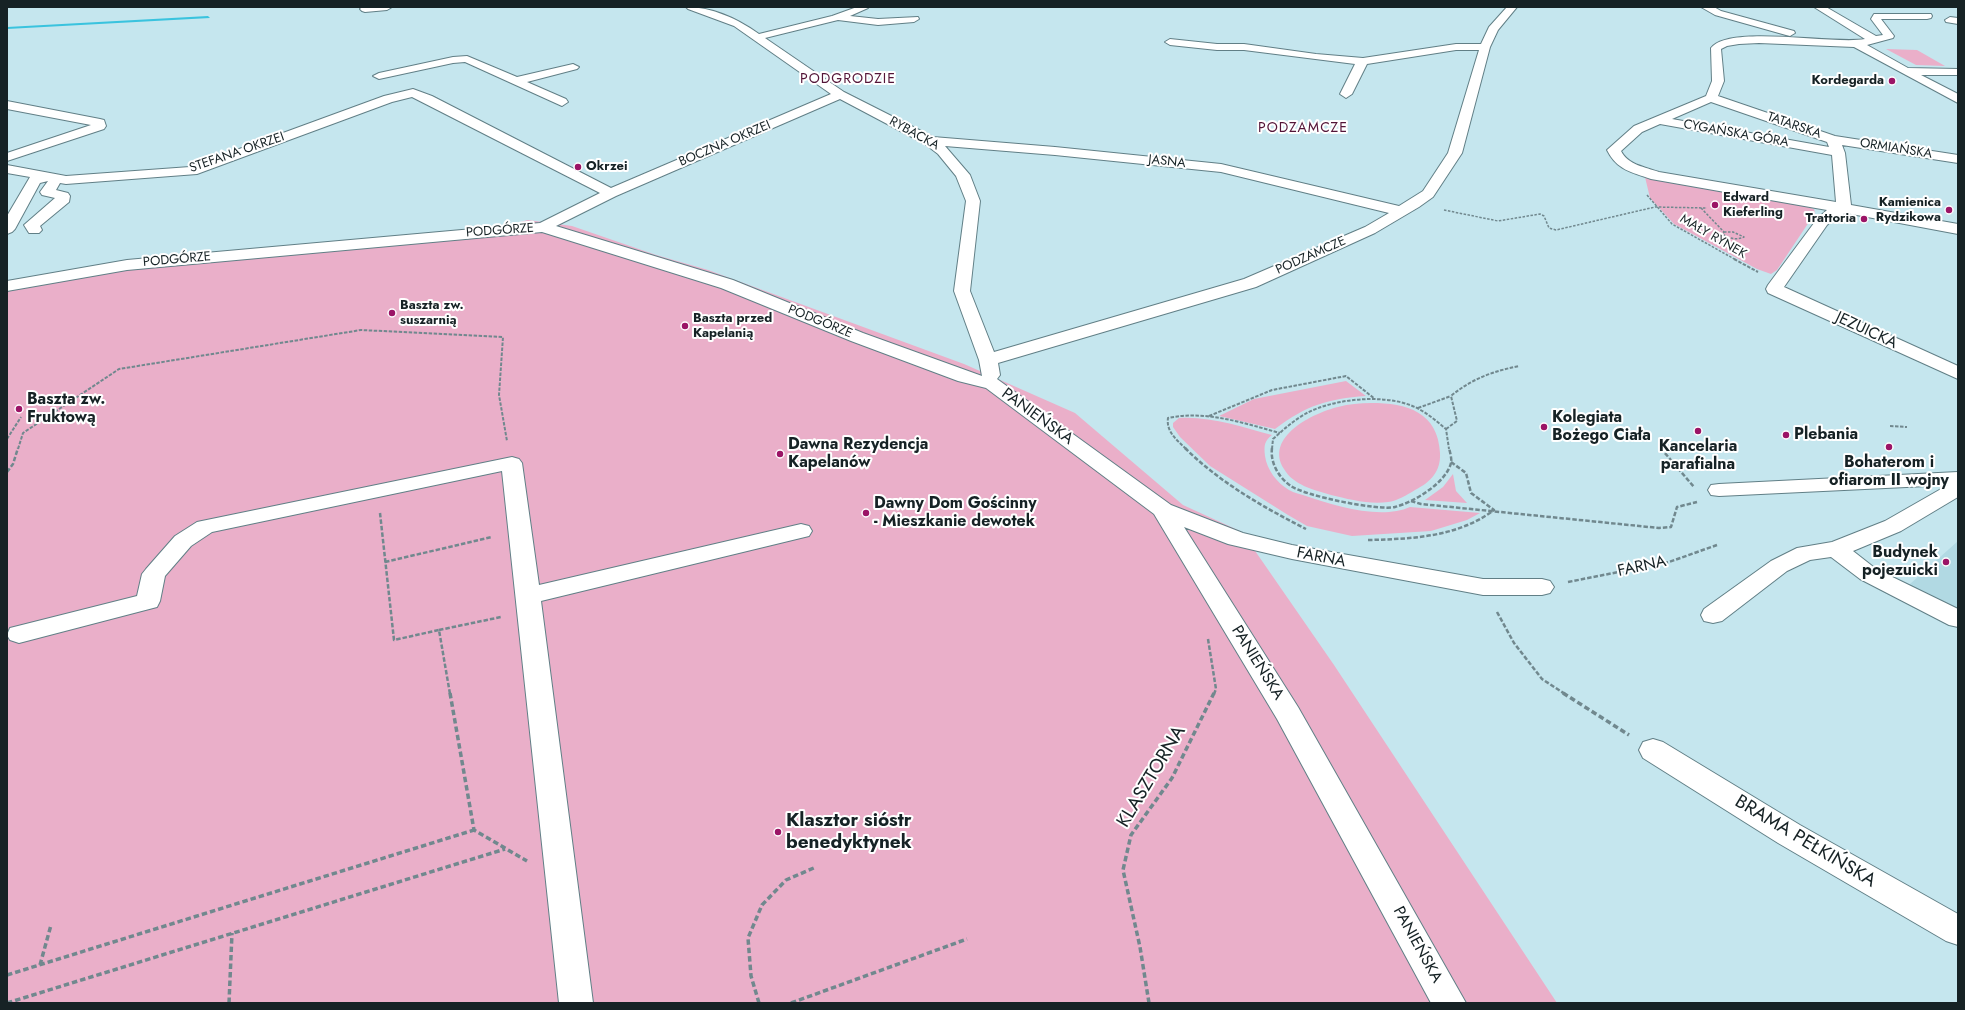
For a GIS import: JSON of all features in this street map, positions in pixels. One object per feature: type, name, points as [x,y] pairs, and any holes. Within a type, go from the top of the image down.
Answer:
[{"type":"street","points":[[364,9],[386,7]]},
{"type":"street","name":"RYBACKA","points":[[691,7],[738,24],[840,94],[930,141],[943,151],[963,175],[973,201],[962,291],[988,360],[993,384]]},
{"type":"street","name":"PODZAMCZE","points":[[988,360],[1250,283],[1370,230],[1428,194],[1455,153],[1484,53],[1493,29],[1512,7]]},
{"type":"street","points":[[1706,7],[1718,13],[1820,42]]},
{"type":"street","points":[[1818,7],[1866,36],[1876,40]]},
{"type":"street","points":[[1711,98],[1718,81],[1716,48],[1718,45],[1746,40],[1856,44],[1889,36],[1876,19],[1878,16],[1927,16],[1917,7]]},
{"type":"street","points":[[758,37],[837,17],[863,8]]},
{"type":"street","points":[[837,17],[878,22],[914,19]]},
{"type":"street","points":[[1170,42],[1217,47],[1244,47],[1316,57],[1363,61],[1412,52],[1441,57],[1484,53]]},
{"type":"street","points":[[1856,44],[1958,100]]},
{"type":"street","points":[[562,102],[467,59],[374,73],[611,193]]},
{"type":"street","points":[[1346,94],[1357,69],[1363,61]]},
{"type":"street","points":[[516,81],[573,68]]},
{"type":"street","points":[[1906,71],[1958,72]]},
{"type":"street","name":"STEFANA OKRZEI","points":[[7,169],[66,180],[192,171],[362,108],[413,93]]},
{"type":"street","name":"BOCZNA OKRZEI","points":[[611,193],[840,94]]},
{"type":"street","name":"CYGAŃSKA GÓRA","points":[[1645,173],[1619,160],[1614,150],[1638,129],[1711,98]]},
{"type":"street","name":"TATARSKA","points":[[1711,98],[1836,146],[1844,208]]},
{"type":"street","points":[[7,104],[100,123],[100,126],[7,157]]},
{"type":"street","name":"CYGAŃSKA GÓRA","points":[[1657,120],[1836,146]]},
{"type":"street","name":"JASNA","points":[[930,141],[1055,151],[1221,168],[1400,211]]},
{"type":"street","name":"ORMIAŃSKA","points":[[1836,146],[1958,159]]},
{"type":"street","points":[[1645,173],[1958,229]]},
{"type":"street","points":[[7,228],[35,180],[50,177],[47,192],[63,196],[62,202],[32,225],[34,230]]},
{"type":"street","points":[[543,228],[611,193]]},
{"type":"street","points":[[1778,285],[1822,222],[1830,214],[1844,208]]},
{"type":"street","name":"PODGÓRZE","points":[[7,286],[127,265],[543,228],[727,284],[857,337],[965,377],[993,384]]},
{"type":"street","name":"JEZUICKA","points":[[1778,285],[1954,367]]},
{"type":"street","name":"PANIEŃSKA","points":[[993,384],[1163,510],[1288,714],[1449,1003]]},
{"type":"street","points":[[19,634],[148,601],[154,574],[183,541],[205,527],[512,463],[576,1003]]},
{"type":"street","points":[[1719,490],[1958,478]]},
{"type":"street","points":[[1713,615],[1779,566],[1805,553],[1836,549],[1893,526],[1958,488]]},
{"type":"street","name":"FARNA","points":[[1163,510],[1236,539],[1367,567],[1483,588],[1542,587]]},
{"type":"street","points":[[528,596],[801,531]]},
{"type":"street","points":[[1836,549],[1868,574],[1958,619]]},
{"type":"street","name":"BRAMA PEŁKIŃSKA","points":[[1653,750],[1789,834],[1958,931]]},
{"type":"path","name":"MAŁY RYNEK","points":[[1645,173],[1643,175],[1643,184],[1646,195],[1655,207],[1672,224],[1778,285]]},
{"type":"path","points":[[1442,210],[1498,221],[1540,214],[1544,216],[1549,228],[1556,230],[1655,207]]},
{"type":"path","points":[[1700,208],[1724,232],[1724,236],[1734,239],[1744,237],[1733,232],[1724,232]]},
{"type":"path","points":[[7,472],[13,464],[23,433],[119,369],[361,330],[503,337],[498,395],[512,463]]},
{"type":"path","points":[[1418,408],[1451,396],[1459,388],[1492,372],[1519,366]]},
{"type":"path","points":[[1207,417],[1272,390],[1346,376],[1375,400]]},
{"type":"path","points":[[1446,429],[1457,422],[1451,396]]},
{"type":"path","points":[[1375,400],[1399,401],[1418,408],[1446,429],[1451,462],[1446,473],[1430,490],[1410,501],[1394,507],[1340,502],[1292,487],[1275,470],[1271,453],[1273,439],[1310,411],[1343,402],[1375,400]]},
{"type":"path","points":[[1280,433],[1230,420],[1207,417],[1178,415],[1168,418],[1167,424],[1172,435],[1206,469],[1274,513],[1299,526],[1313,531]]},
{"type":"path","points":[[7,439],[21,417]]},
{"type":"path","points":[[1890,426],[1907,427]]},
{"type":"path","points":[[1692,448],[1668,446],[1664,452],[1696,489]]},
{"type":"path","points":[[1451,462],[1466,473],[1471,493],[1494,510]]},
{"type":"path","points":[[378,491],[394,640],[506,616]]},
{"type":"path","points":[[1410,501],[1421,504],[1494,510],[1659,528],[1671,527],[1677,507],[1697,502],[1696,496]]},
{"type":"path","points":[[1363,539],[1432,535],[1474,524],[1494,510]]},
{"type":"path","points":[[385,562],[497,535]]},
{"type":"path","name":"FARNA","points":[[1542,587],[1669,562],[1717,545]]},
{"type":"path","points":[[1483,588],[1514,643],[1542,679],[1653,750]]},
{"type":"path","name":"KLASZTORNA","points":[[1150,1003],[1140,947],[1123,870],[1131,835],[1172,778],[1216,689],[1206,627],[1207,605],[1215,595]]},
{"type":"path","points":[[439,630],[474,830]]},
{"type":"path","points":[[7,976],[474,830],[531,864]]},
{"type":"path","points":[[7,1003],[506,849]]},
{"type":"path","points":[[759,1003],[751,976],[748,938],[762,905],[786,880],[816,867]]},
{"type":"path","points":[[40,965],[51,925]]},
{"type":"path","points":[[229,1003],[232,933]]},
{"type":"path","points":[[791,1003],[967,939]]},
{"type":"shaded area","points":[[1886,49],[1917,50],[1945,66],[1916,65]]},
{"type":"shaded area","points":[[1645,177],[1808,207],[1814,209],[1815,213],[1777,270],[1771,274],[1757,269],[1674,224],[1650,198]]},
{"type":"shaded area","points":[[528,220],[572,226],[656,255],[708,270],[964,364],[1075,413],[1183,505],[1242,532],[1334,665],[1557,1003],[7,1003],[7,282],[410,235],[505,226]]},
{"type":"shaded area","points":[[1346,381],[1366,396],[1329,401],[1297,414],[1275,429],[1219,416],[1254,399]]},
{"type":"shaded area","points":[[1384,403],[1408,408],[1427,419],[1438,439],[1440,453],[1437,471],[1430,480],[1405,496],[1388,502],[1374,503],[1352,500],[1318,491],[1298,483],[1288,475],[1284,469],[1280,457],[1280,447],[1294,428],[1328,410],[1350,404]]},
{"type":"shaded area","points":[[1179,418],[1214,420],[1272,435],[1265,444],[1266,461],[1273,476],[1280,484],[1295,493],[1344,507],[1372,512],[1398,511],[1410,507],[1480,513],[1467,520],[1431,531],[1352,536],[1307,526],[1210,466],[1180,437],[1173,427],[1173,423]]},
{"type":"shaded area","points":[[1453,474],[1456,491],[1467,503],[1425,500],[1443,487]]},
{"type":"shaded area","name":"Budynek pojezuicki","points":[[1958,541],[1958,610],[1905,586],[1910,584]]},
{"type":"waterway","points":[[7,28],[208,17]]},
{"type":"place","name":"Kordegarda","points":[[1892,81]]},
{"type":"place","name":"Okrzei","points":[[578,167]]},
{"type":"place","name":"Edward Kieferling","points":[[1715,205]]},
{"type":"place","name":"Kamienica Rydzikowa","points":[[1949,210]]},
{"type":"place","name":"Trattoria","points":[[1864,219]]},
{"type":"place","name":"Baszta zw. suszarnią","points":[[392,313]]},
{"type":"place","name":"Baszta przed Kapelanią","points":[[685,326]]},
{"type":"place","name":"Baszta zw. Fruktową","points":[[19,409]]},
{"type":"place","name":"Kolegiata Bożego Ciała","points":[[1544,427]]},
{"type":"place","name":"Kancelaria parafialna","points":[[1698,431]]},
{"type":"place","name":"Plebania","points":[[1786,435]]},
{"type":"place","name":"Bohaterom i ofiarom II wojny","points":[[1889,447]]},
{"type":"place","name":"Dawna Rezydencja Kapelanów","points":[[780,454]]},
{"type":"place","name":"Dawny Dom Gościnny - Mieszkanie dewotek","points":[[866,513]]},
{"type":"place","name":"Budynek pojezuicki","points":[[1946,562]]},
{"type":"place","name":"Klasztor sióstr benedyktynek","points":[[778,832]]},
{"type":"district","name":"PODGRODZIE","points":[[848,80]]},
{"type":"district","name":"PODZAMCZE","points":[[1303,129]]}]
